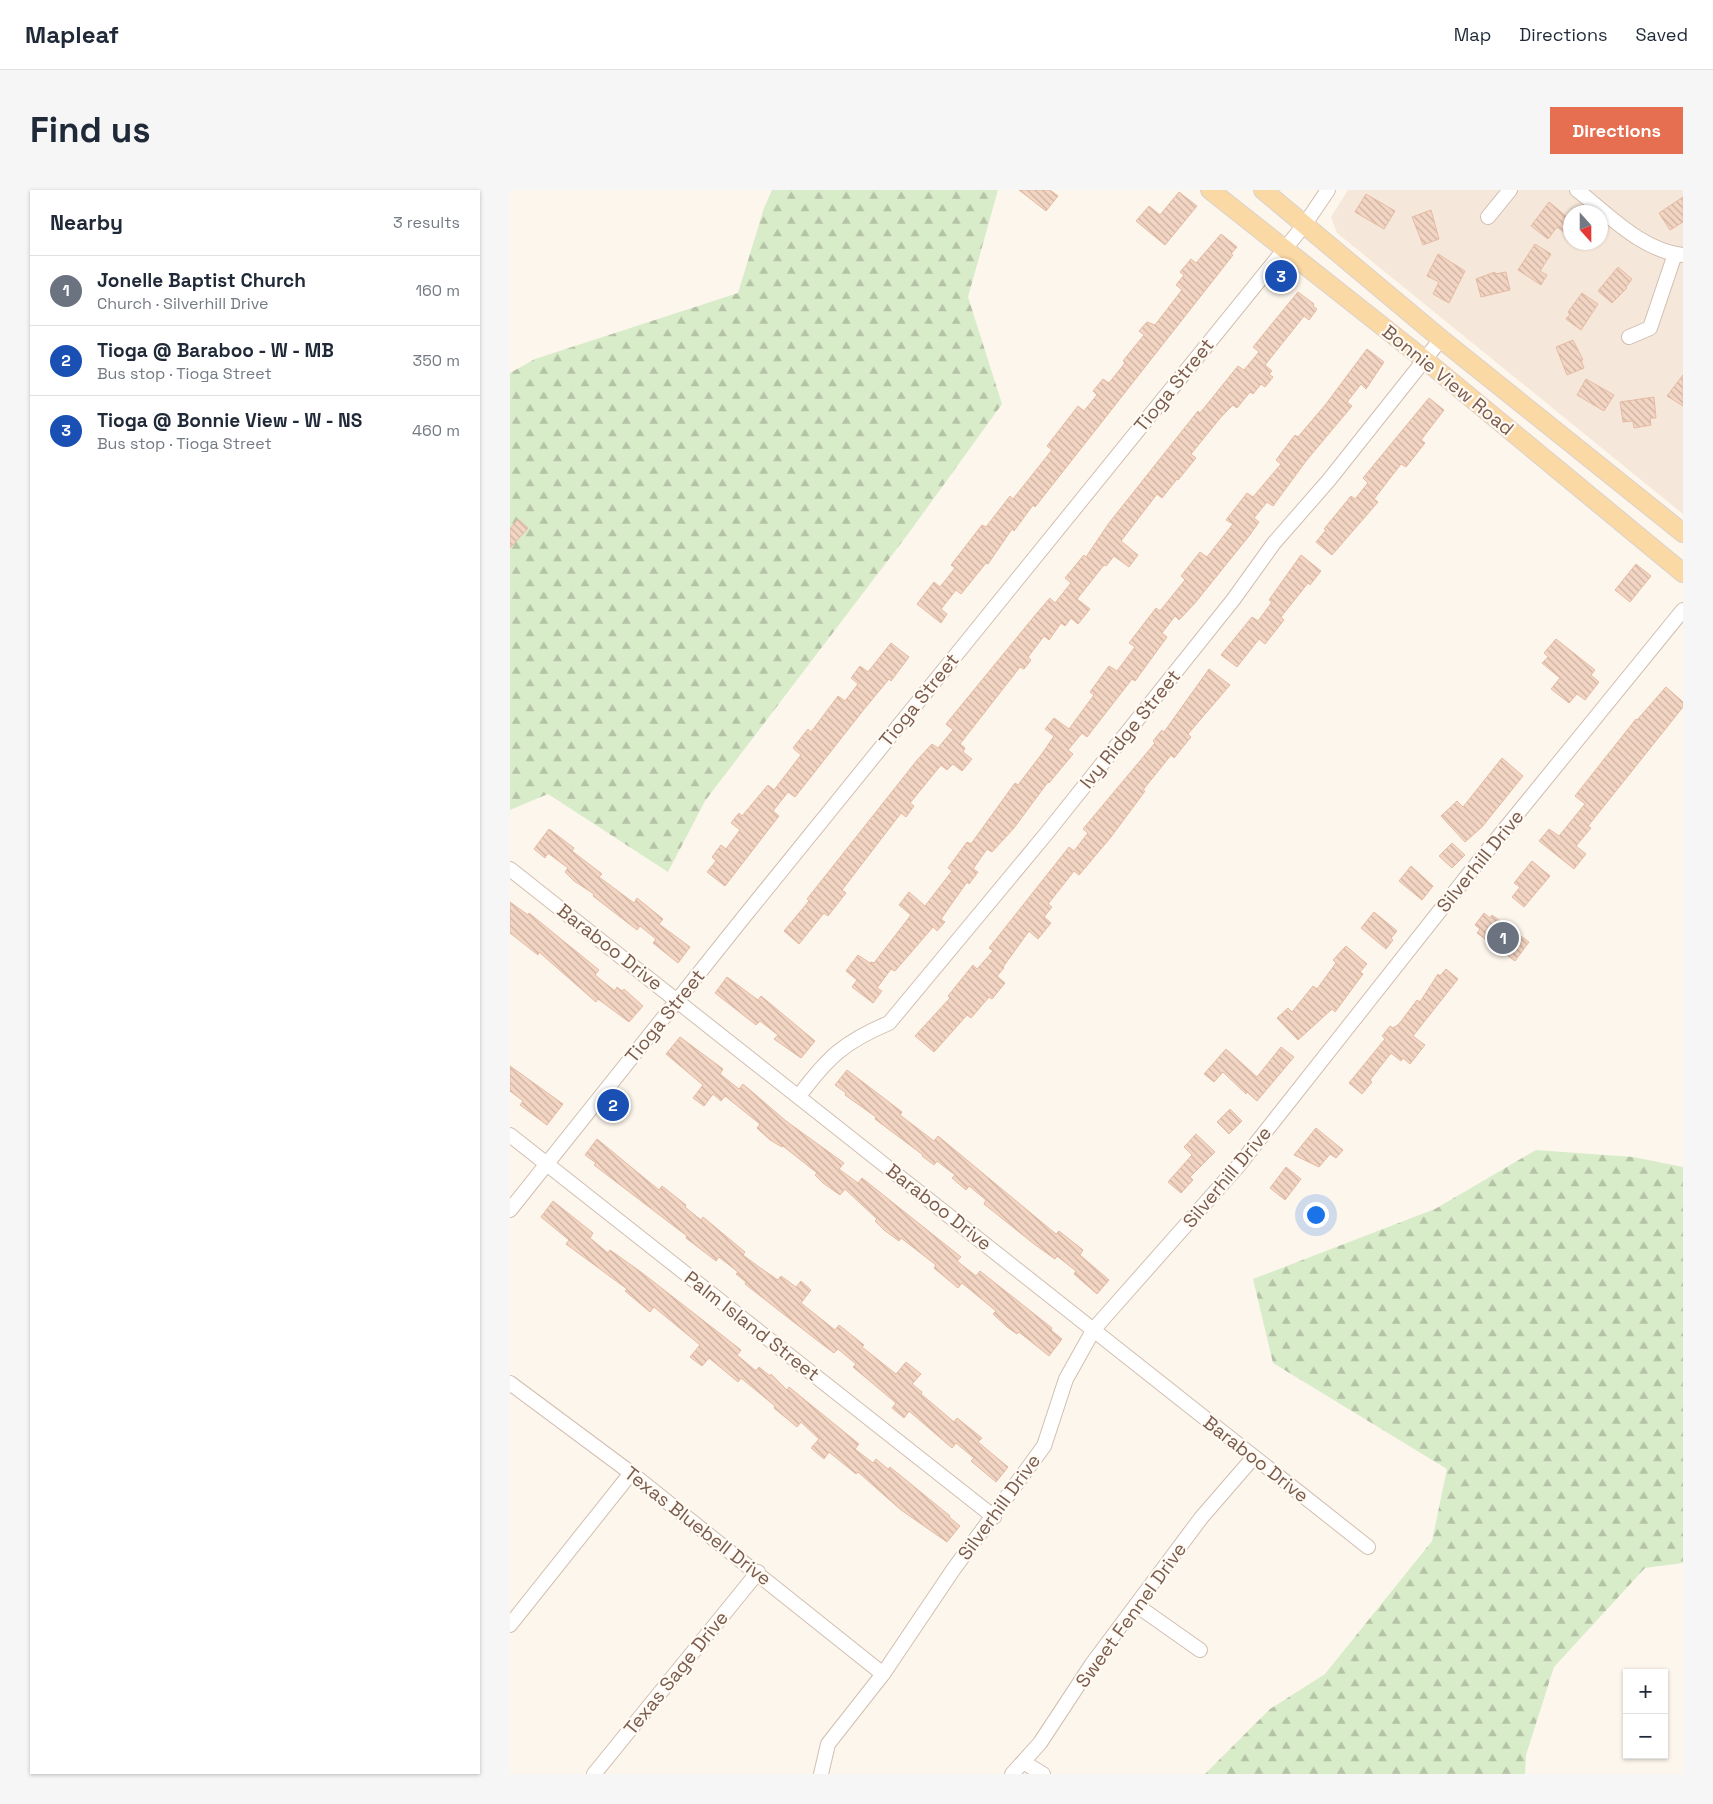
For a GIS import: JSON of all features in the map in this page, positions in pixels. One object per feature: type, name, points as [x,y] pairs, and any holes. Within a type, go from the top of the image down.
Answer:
[{"type":"main road","name":"Bonnie View Road","points":[[1210,190],[1425,360],[1683,573]]},
{"type":"main road","name":"Bonnie View Road","points":[[1263,190],[1441,339],[1683,533]]},
{"type":"street","name":"Tioga Street","points":[[510,1210],[743,918],[1305,224],[1328,190]]},
{"type":"street","points":[[1488,217],[1510,190]]},
{"type":"street","points":[[1577,190],[1643,242],[1679,254],[1650,328],[1629,337]]},
{"type":"street","name":"Ivy Ridge Street","points":[[799,1096],[819,1069],[835,1052],[868,1032],[889,1023],[1046,834],[1233,600],[1274,544],[1329,480],[1441,339]]},
{"type":"street","name":"Silverhill Drive","points":[[821,1774],[828,1744],[883,1674],[953,1570],[994,1517],[1044,1446],[1066,1379],[1094,1329],[1239,1165],[1481,859],[1683,610]]},
{"type":"street","name":"Baraboo Drive","points":[[510,869],[1368,1547]]},
{"type":"street","name":"Palm Island Street","points":[[510,1135],[994,1517]]},
{"type":"street","name":"Texas Bluebell Drive","points":[[510,1383],[631,1473],[758,1572],[883,1674]]},
{"type":"street","name":"Sweet Fennel Drive","points":[[1012,1774],[1040,1743],[1092,1664],[1202,1518],[1253,1458]]},
{"type":"street","points":[[510,1625],[631,1473]]},
{"type":"street","name":"Texas Sage Drive","points":[[594,1774],[758,1572]]},
{"type":"street","points":[[1136,1605],[1200,1650]]},
{"type":"street","points":[[1023,1762],[1042,1774]]},
{"type":"shaded area","points":[[1348,190],[1683,190],[1683,514],[1337,233],[1331,217]]},
{"type":"green space","points":[[772,190],[998,190],[968,297],[1002,404],[911,530],[705,801],[668,872],[548,794],[510,810],[510,373],[535,359],[738,293],[764,208]]},
{"type":"green space","points":[[1536,1150],[1633,1157],[1683,1167],[1683,1563],[1645,1568],[1554,1667],[1526,1755],[1525,1774],[1205,1774],[1270,1709],[1325,1674],[1432,1541],[1447,1469],[1273,1363],[1253,1279],[1435,1209]]},
{"type":"building","points":[[1019,190],[1050,190],[1058,196],[1046,211]]},
{"type":"building","points":[[1179,192],[1197,206],[1165,245],[1136,221],[1149,206],[1160,215]]},
{"type":"building","points":[[1366,194],[1395,211],[1384,229],[1355,212]]},
{"type":"building","points":[[1683,197],[1683,222],[1670,230],[1659,213]]},
{"type":"building","points":[[1549,202],[1563,214],[1563,232],[1557,227],[1548,239],[1531,226]]},
{"type":"building","points":[[1431,210],[1439,239],[1423,245],[1412,217]]},
{"type":"building","points":[[1221,234],[1237,247],[1231,254],[1233,255],[1035,507],[1033,505],[1014,531],[1012,529],[988,564],[986,563],[961,594],[956,590],[941,609],[947,614],[941,623],[917,604],[934,582],[940,587],[955,568],[951,565],[982,525],[986,527],[1010,496],[1013,499],[1052,450],[1047,446],[1078,406],[1084,411],[1097,395],[1093,391],[1103,379],[1109,383],[1125,363],[1123,361],[1144,335],[1139,331],[1147,322],[1155,325],[1182,290],[1176,285],[1184,275],[1180,272],[1191,259],[1196,263]]},
{"type":"building","points":[[1535,244],[1551,254],[1540,271],[1547,275],[1541,285],[1518,270]]},
{"type":"building","points":[[1438,254],[1465,271],[1449,303],[1433,294],[1439,282],[1427,276]]},
{"type":"building","points":[[1618,267],[1632,279],[1627,288],[1612,303],[1598,291]]},
{"type":"building","points":[[1495,272],[1495,274],[1506,272],[1510,290],[1481,297],[1476,279]]},
{"type":"building","points":[[1298,292],[1314,304],[1313,306],[1317,309],[1309,320],[1304,316],[1265,365],[1272,371],[1269,374],[1273,377],[1265,387],[1261,384],[1253,394],[1250,392],[1237,408],[1233,405],[1221,417],[1191,454],[1196,458],[1162,498],[1157,494],[1121,541],[1138,555],[1129,567],[1114,556],[1106,566],[1104,565],[1077,599],[1090,609],[1078,624],[1071,618],[1065,626],[1061,623],[1049,640],[1044,636],[1028,657],[1031,660],[1024,669],[1020,667],[960,744],[965,748],[963,752],[972,759],[962,771],[953,764],[947,770],[941,765],[910,803],[914,806],[906,817],[901,813],[842,890],[846,893],[828,916],[824,913],[799,944],[784,931],[809,901],[807,899],[918,759],[932,744],[938,748],[953,730],[946,724],[1037,613],[1050,598],[1055,603],[1071,583],[1065,578],[1084,555],[1086,557],[1109,523],[1198,411],[1200,413],[1238,366],[1244,370],[1259,352],[1253,347]]},
{"type":"building","points":[[1582,293],[1598,304],[1581,330],[1566,319],[1570,314],[1568,312]]},
{"type":"building","points":[[1573,340],[1583,360],[1581,360],[1584,368],[1567,375],[1556,347]]},
{"type":"building","points":[[1367,349],[1384,362],[1366,389],[1361,384],[1347,402],[1352,406],[1306,461],[1273,506],[1267,502],[1254,518],[1259,522],[1195,603],[1179,620],[1175,616],[1162,633],[1167,637],[1135,681],[1132,679],[1087,737],[1082,733],[1068,750],[1073,754],[1048,782],[1014,828],[992,852],[987,849],[973,869],[978,872],[969,884],[967,882],[941,919],[945,922],[937,931],[933,927],[895,971],[891,969],[877,988],[882,991],[873,1003],[852,987],[857,980],[846,971],[858,955],[870,963],[874,963],[911,915],[899,905],[909,892],[925,906],[952,871],[948,868],[967,842],[971,844],[1015,783],[1018,785],[1044,751],[1054,736],[1045,729],[1054,718],[1069,729],[1094,695],[1090,692],[1109,666],[1117,671],[1135,647],[1129,643],[1156,608],[1160,611],[1185,580],[1181,576],[1200,552],[1207,557],[1233,524],[1226,520],[1247,493],[1253,497],[1281,464],[1276,460],[1295,435],[1298,437],[1326,404]]},
{"type":"building","points":[[1683,375],[1683,406],[1667,396]]},
{"type":"building","points":[[1586,379],[1614,395],[1604,411],[1577,395]]},
{"type":"building","points":[[1654,397],[1656,418],[1650,418],[1651,425],[1634,428],[1633,421],[1623,422],[1620,402]]},
{"type":"building","points":[[1429,398],[1444,410],[1421,440],[1425,443],[1406,467],[1401,464],[1374,499],[1378,502],[1332,555],[1316,542],[1326,530],[1324,529],[1351,496],[1355,499],[1368,483],[1363,478]]},
{"type":"building","points":[[518,519],[528,528],[510,548],[510,529]]},
{"type":"building","points":[[1301,555],[1321,571],[1310,585],[1308,583],[1281,617],[1284,620],[1265,644],[1259,639],[1237,667],[1221,655],[1252,617],[1258,621],[1272,602],[1269,600]]},
{"type":"building","points":[[1636,564],[1651,576],[1630,602],[1615,590]]},
{"type":"building","points":[[1556,639],[1595,670],[1591,675],[1599,682],[1585,700],[1577,694],[1569,703],[1551,689],[1560,678],[1542,663],[1548,657],[1544,653]]},
{"type":"building","points":[[891,643],[909,657],[891,681],[889,679],[865,708],[795,797],[788,792],[773,811],[779,816],[725,886],[707,872],[716,861],[712,857],[721,845],[726,849],[740,830],[731,823],[739,813],[742,816],[768,785],[774,790],[801,755],[793,748],[808,729],[811,732],[838,696],[845,701],[858,684],[851,678],[860,666],[868,672]]},
{"type":"building","points":[[1209,669],[1230,685],[1188,734],[1191,737],[1174,758],[1171,755],[1143,790],[1145,791],[1111,837],[1079,875],[1074,871],[1048,904],[1052,907],[1044,917],[1051,923],[1038,939],[1029,931],[997,976],[1005,983],[992,999],[989,997],[971,1018],[967,1015],[934,1052],[915,1036],[950,998],[948,996],[973,965],[977,969],[993,951],[989,948],[1069,847],[1074,851],[1088,833],[1083,829],[1155,743],[1153,741],[1162,730],[1164,732]]},
{"type":"building","points":[[1666,687],[1683,702],[1683,707],[1588,826],[1591,828],[1576,846],[1586,854],[1574,869],[1539,841],[1549,829],[1559,836],[1585,804],[1575,796],[1636,719]]},
{"type":"building","points":[[1502,758],[1523,776],[1482,827],[1465,842],[1441,816],[1457,801],[1463,807]]},
{"type":"building","points":[[549,829],[574,848],[572,851],[602,874],[599,877],[634,903],[637,898],[663,919],[659,924],[690,947],[678,963],[653,943],[656,939],[640,926],[637,930],[593,896],[594,894],[574,881],[565,872],[568,868],[548,853],[545,858],[534,849]]},
{"type":"building","points":[[1452,843],[1465,855],[1452,868],[1439,856]]},
{"type":"building","points":[[1532,861],[1550,876],[1524,907],[1512,897],[1520,887],[1514,883]]},
{"type":"building","points":[[1411,866],[1433,886],[1422,900],[1399,881]]},
{"type":"building","points":[[510,902],[528,915],[529,913],[599,970],[595,975],[615,991],[617,987],[622,991],[624,989],[643,1006],[629,1022],[598,999],[596,1002],[539,952],[538,955],[510,933]]},
{"type":"building","points":[[1374,912],[1397,931],[1386,949],[1361,928]]},
{"type":"building","points":[[1484,913],[1490,918],[1492,915],[1529,942],[1515,961],[1477,933],[1480,929],[1475,925]]},
{"type":"building","points":[[1346,946],[1367,964],[1360,972],[1363,974],[1335,1012],[1332,1009],[1298,1040],[1277,1018],[1288,1008],[1292,1012],[1313,986],[1317,989],[1336,963],[1333,960]]},
{"type":"building","points":[[1446,969],[1458,979],[1413,1036],[1425,1045],[1410,1064],[1403,1058],[1401,1061],[1391,1053],[1370,1080],[1372,1082],[1362,1094],[1349,1083],[1385,1039],[1382,1036],[1390,1026],[1393,1028],[1399,1024],[1417,1000],[1420,1002],[1438,974],[1440,976]]},
{"type":"building","points":[[727,977],[758,1000],[761,996],[815,1041],[801,1058],[774,1039],[778,1035],[760,1021],[756,1025],[715,993]]},
{"type":"building","points":[[680,1037],[723,1069],[720,1074],[739,1089],[743,1084],[786,1121],[844,1163],[839,1169],[858,1183],[862,1178],[961,1257],[957,1261],[976,1276],[980,1271],[1052,1328],[1051,1330],[1062,1339],[1049,1356],[1019,1332],[1017,1334],[1007,1327],[993,1314],[996,1311],[962,1283],[958,1288],[934,1268],[936,1265],[901,1238],[899,1241],[884,1230],[875,1221],[877,1219],[845,1189],[840,1195],[823,1183],[815,1175],[817,1173],[783,1146],[770,1140],[757,1128],[760,1124],[725,1096],[721,1101],[713,1094],[704,1106],[693,1098],[703,1085],[666,1054]]},
{"type":"building","points":[[1281,1047],[1294,1057],[1257,1101],[1247,1092],[1246,1094],[1223,1072],[1214,1082],[1204,1074],[1226,1049],[1257,1077]]},
{"type":"building","points":[[510,1066],[563,1104],[547,1125],[520,1105],[523,1101],[510,1091]]},
{"type":"building","points":[[847,1070],[902,1112],[900,1115],[934,1141],[938,1136],[1056,1234],[1059,1231],[1083,1250],[1080,1255],[1109,1280],[1097,1294],[1074,1274],[1076,1271],[1057,1256],[1055,1259],[1034,1244],[984,1204],[986,1200],[969,1186],[966,1190],[952,1178],[955,1175],[937,1161],[934,1165],[875,1119],[876,1117],[845,1095],[846,1093],[835,1085]]},
{"type":"building","points":[[1230,1109],[1242,1121],[1229,1134],[1217,1122]]},
{"type":"building","points":[[1316,1128],[1343,1150],[1336,1158],[1330,1154],[1319,1167],[1294,1155]]},
{"type":"building","points":[[1196,1134],[1215,1152],[1190,1177],[1193,1180],[1181,1193],[1168,1182],[1192,1155],[1184,1147]]},
{"type":"building","points":[[597,1139],[659,1190],[662,1186],[701,1220],[703,1217],[745,1252],[743,1255],[759,1267],[778,1280],[781,1276],[796,1287],[801,1281],[811,1290],[801,1303],[835,1330],[839,1325],[864,1345],[862,1347],[896,1374],[906,1362],[921,1374],[912,1384],[922,1392],[921,1394],[954,1422],[957,1418],[982,1438],[978,1442],[1008,1467],[996,1482],[971,1461],[974,1458],[956,1443],[952,1448],[909,1411],[904,1418],[892,1408],[896,1403],[853,1367],[856,1364],[838,1349],[834,1353],[818,1341],[745,1284],[746,1282],[736,1274],[738,1272],[719,1257],[716,1261],[686,1238],[687,1236],[594,1165],[596,1163],[585,1155]]},
{"type":"building","points":[[1286,1167],[1301,1179],[1285,1200],[1270,1188]]},
{"type":"building","points":[[553,1201],[593,1233],[590,1238],[608,1253],[610,1250],[641,1272],[741,1350],[737,1355],[756,1371],[759,1367],[770,1376],[771,1374],[787,1390],[789,1387],[859,1444],[855,1449],[873,1463],[876,1459],[888,1469],[890,1467],[950,1516],[960,1526],[947,1542],[901,1510],[858,1472],[856,1474],[829,1452],[824,1459],[811,1448],[819,1439],[801,1422],[797,1427],[741,1378],[738,1382],[709,1358],[702,1366],[690,1357],[700,1345],[654,1307],[650,1312],[625,1291],[627,1289],[566,1244],[569,1240],[541,1217]]},
{"type":"place","name":"Tioga @ Bonnie View - W - NS","points":[[1281,276]]},
{"type":"place","name":"Jonelle Baptist Church","points":[[1503,938]]},
{"type":"place","name":"Tioga @ Baraboo - W - MB","points":[[613,1105]]}]
